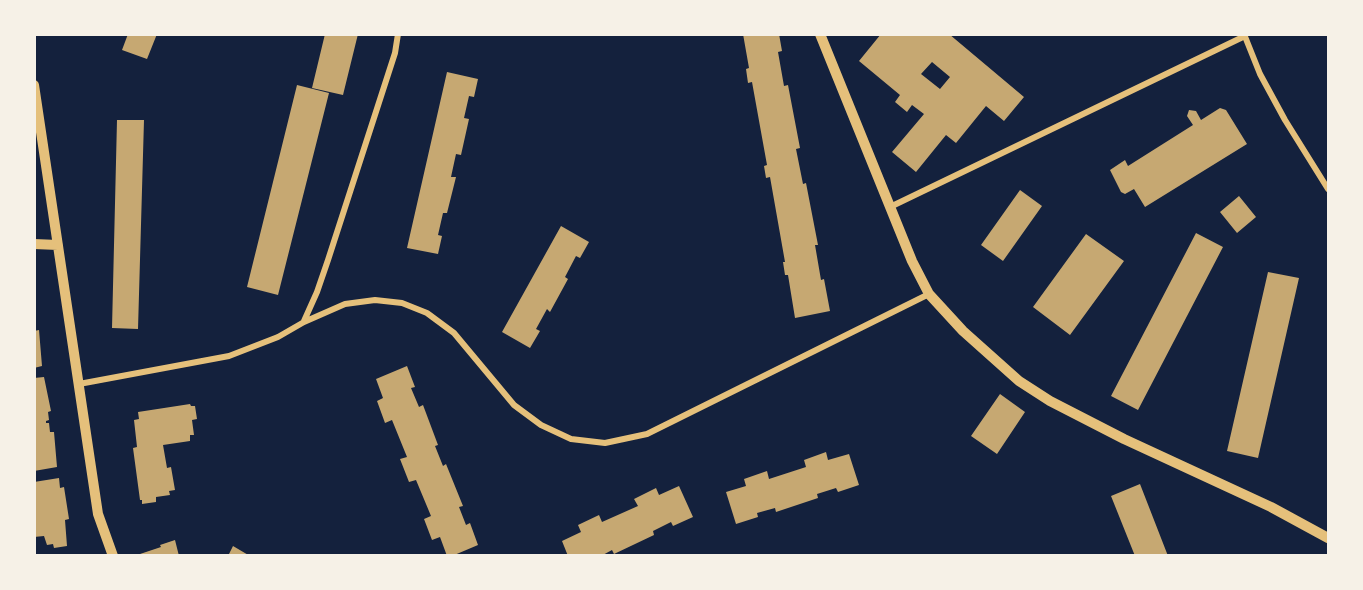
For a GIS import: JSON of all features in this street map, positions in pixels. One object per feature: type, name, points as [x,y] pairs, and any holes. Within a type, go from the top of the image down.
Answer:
[{"type":"street","points":[[304,322],[328,260],[392,62],[398,34]]},
{"type":"street","points":[[820,34],[912,261],[929,294],[963,331],[1019,381],[1050,401],[1124,439],[1271,507],[1329,538]]},
{"type":"street","points":[[890,207],[1245,35],[1260,75],[1285,120],[1329,189]]},
{"type":"street","points":[[34,85],[98,514],[113,555]]},
{"type":"street","points":[[34,244],[58,245]]},
{"type":"street","points":[[79,384],[229,356],[278,337],[304,322],[345,304],[375,300],[402,303],[428,313],[454,333],[514,405],[541,425],[571,439],[605,443],[647,434],[929,294]]},
{"type":"building","points":[[128,34],[157,34],[147,59],[122,50]]},
{"type":"building","points":[[325,34],[358,34],[343,95],[312,88]]},
{"type":"building","points":[[743,34],[779,34],[782,51],[778,52],[784,86],[788,85],[800,148],[796,149],[803,184],[806,183],[818,245],[815,245],[821,280],[824,279],[830,311],[795,318],[788,275],[785,275],[783,262],[785,262],[770,177],[766,178],[764,166],[767,165],[752,82],[748,83],[746,69],[749,68]]},
{"type":"building","points":[[881,34],[949,34],[1024,97],[1004,121],[986,106],[956,143],[946,135],[916,172],[892,152],[924,114],[912,105],[907,112],[895,102],[900,95],[859,61]],"holes":[[[932,62],[950,77],[940,89],[921,74]]]},
{"type":"building","points":[[447,72],[478,79],[474,97],[469,96],[464,118],[469,119],[461,155],[456,154],[451,177],[456,177],[447,213],[443,213],[438,235],[442,236],[438,254],[407,248]]},
{"type":"building","points":[[297,85],[329,93],[278,295],[247,287]]},
{"type":"building","points":[[1220,108],[1226,110],[1247,144],[1145,207],[1134,189],[1125,194],[1121,192],[1110,170],[1125,160],[1128,166],[1193,125],[1187,116],[1189,110],[1196,111],[1201,120]]},
{"type":"building","points":[[117,120],[144,120],[138,329],[112,328]]},
{"type":"building","points":[[1020,190],[1042,206],[1003,261],[981,245]]},
{"type":"building","points":[[1239,196],[1256,217],[1237,233],[1220,212]]},
{"type":"building","points":[[561,226],[589,242],[580,258],[576,256],[565,277],[568,279],[550,312],[547,309],[536,329],[540,331],[530,348],[502,332]]},
{"type":"building","points":[[1196,233],[1223,247],[1138,410],[1111,396]]},
{"type":"building","points":[[1086,234],[1124,261],[1070,335],[1033,307]]},
{"type":"building","points":[[1268,272],[1299,278],[1258,458],[1227,451]]},
{"type":"building","points":[[39,330],[42,366],[34,368],[34,331]]},
{"type":"building","points":[[407,366],[415,387],[411,388],[419,407],[423,405],[438,445],[435,446],[443,466],[446,464],[463,506],[459,507],[466,525],[470,523],[478,545],[452,556],[447,556],[440,537],[432,540],[424,519],[431,516],[416,480],[409,482],[400,459],[407,457],[392,420],[385,423],[377,401],[383,398],[376,379]]},
{"type":"building","points":[[44,377],[51,411],[48,412],[49,420],[46,423],[49,423],[50,432],[54,432],[57,467],[34,471],[34,378]]},
{"type":"building","points":[[1000,394],[1025,412],[997,454],[971,436]]},
{"type":"building","points":[[190,404],[195,406],[197,419],[192,420],[194,435],[190,435],[190,441],[163,445],[167,468],[171,467],[175,490],[169,491],[170,495],[156,497],[156,502],[142,504],[133,448],[137,447],[134,420],[139,419],[138,412]]},
{"type":"building","points":[[826,452],[828,460],[849,454],[859,485],[838,492],[836,488],[817,494],[818,498],[776,512],[775,508],[757,513],[758,517],[736,524],[726,492],[746,486],[744,479],[767,471],[769,479],[806,467],[804,460]]},
{"type":"building","points":[[59,478],[60,488],[64,487],[69,519],[65,520],[67,546],[54,548],[53,544],[47,545],[44,536],[34,537],[34,482]]},
{"type":"building","points":[[1140,484],[1168,556],[1135,556],[1111,496]]},
{"type":"building","points":[[679,486],[693,517],[673,526],[671,522],[653,531],[654,535],[614,554],[612,550],[601,556],[568,556],[562,541],[581,532],[578,525],[599,515],[602,522],[638,506],[634,499],[656,488],[659,495]]},
{"type":"building","points":[[175,540],[179,556],[134,556],[161,547],[160,545]]},
{"type":"building","points":[[233,546],[250,556],[228,556]]}]
